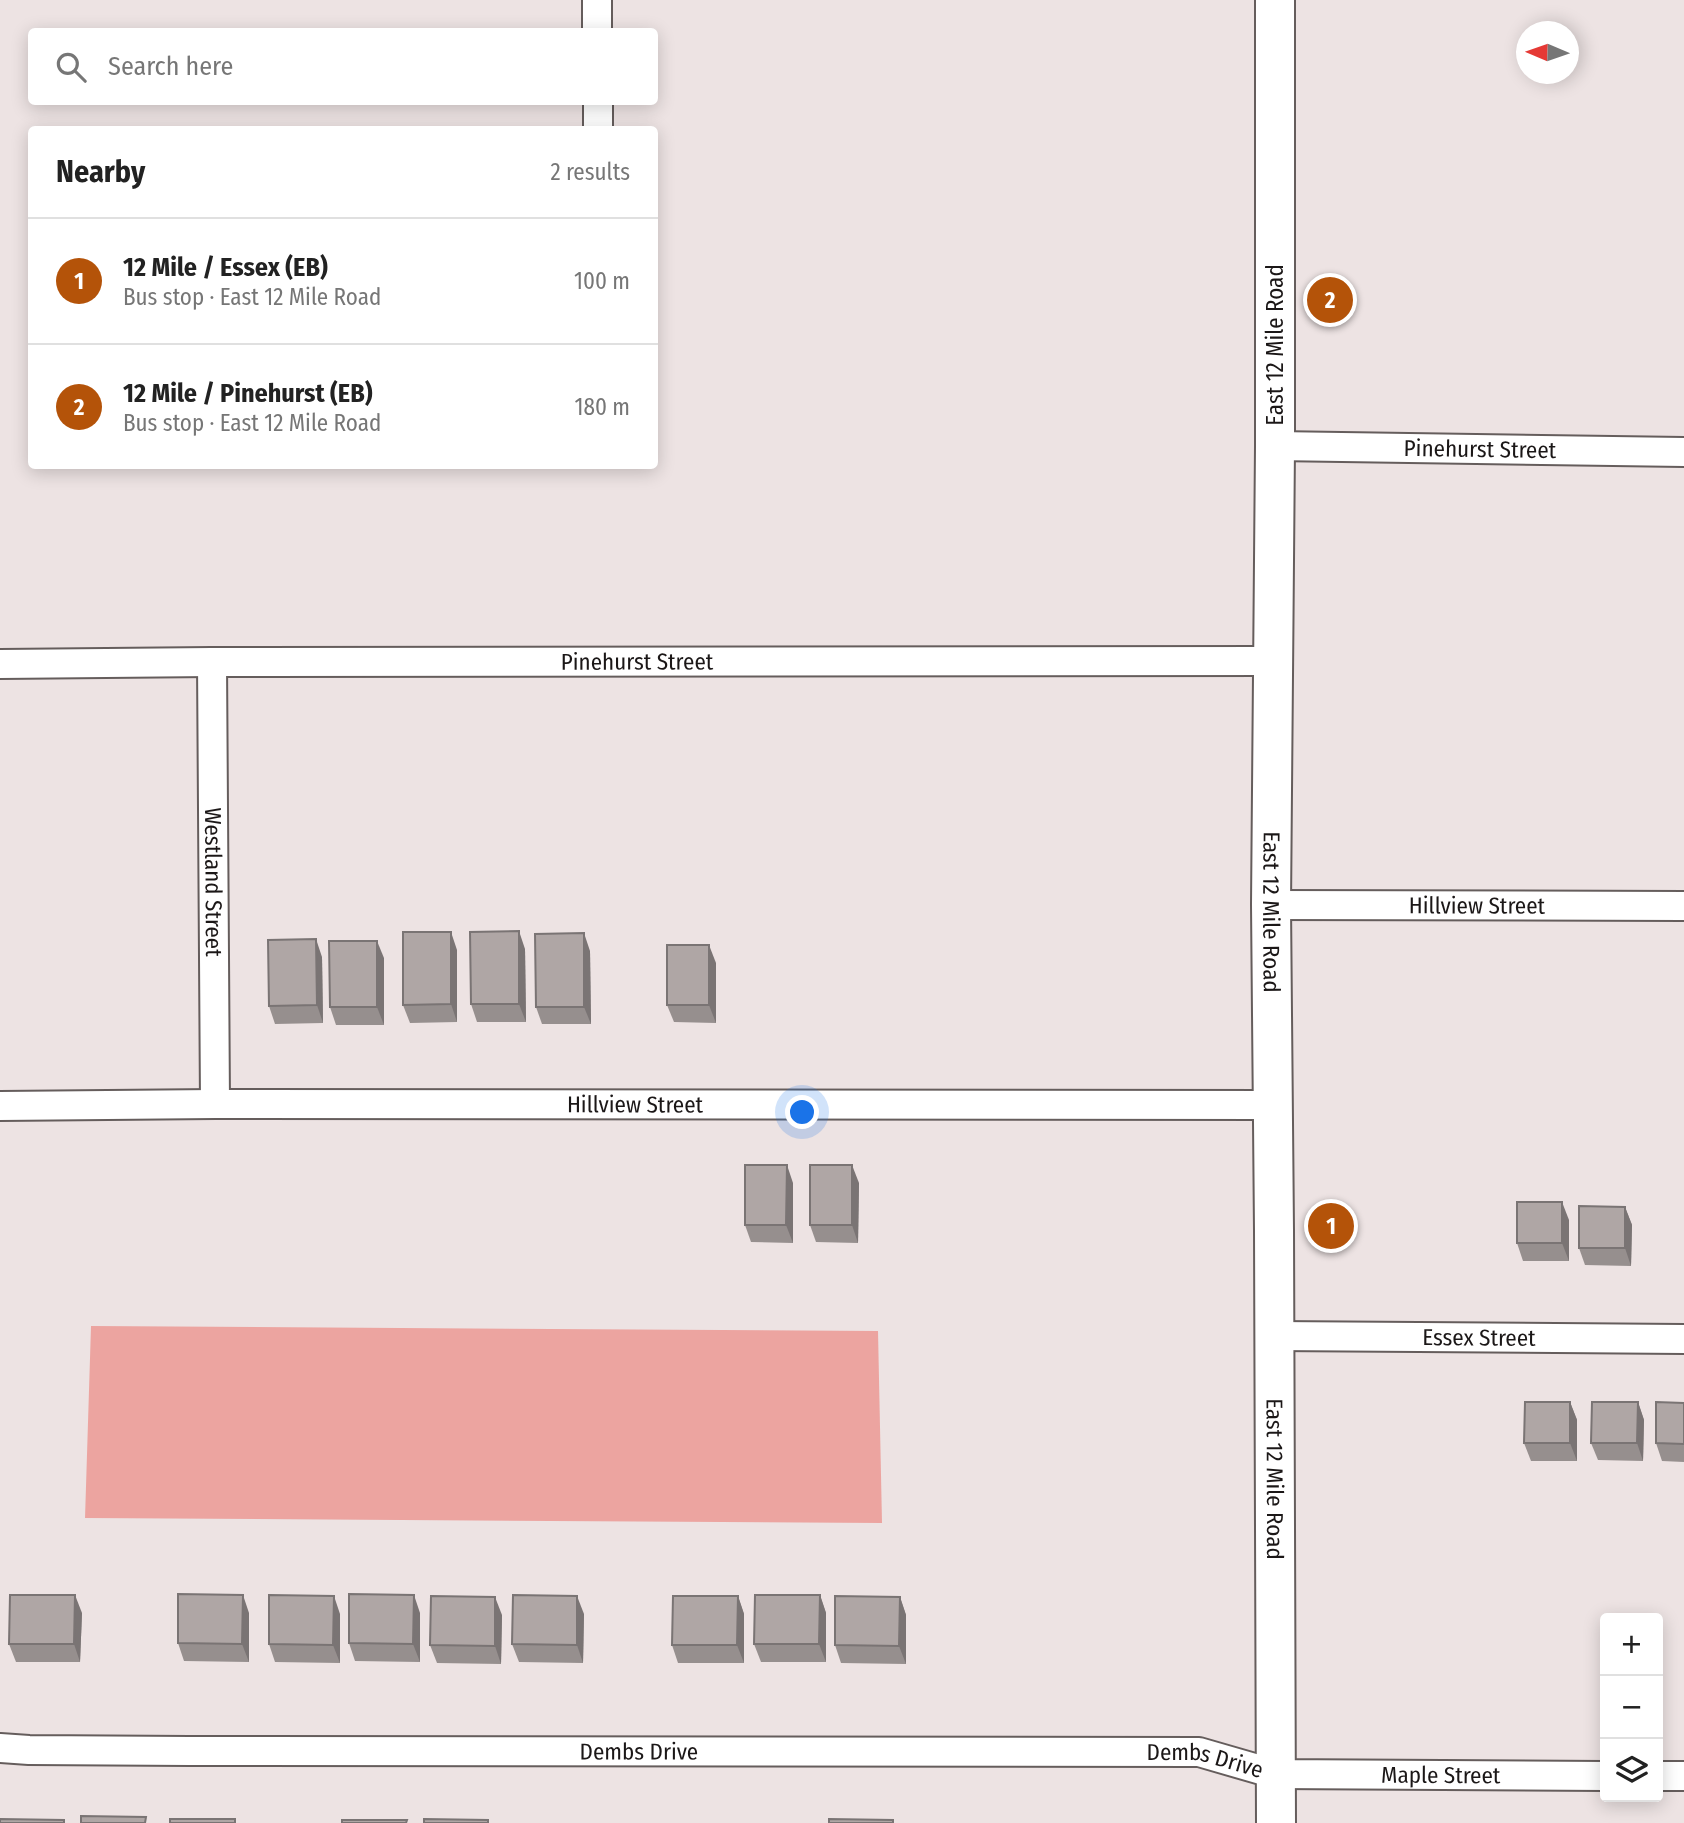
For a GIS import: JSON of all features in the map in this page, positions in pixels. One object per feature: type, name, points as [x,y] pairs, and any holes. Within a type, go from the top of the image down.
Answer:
[{"type":"main road","name":"East 12 Mile Road","points":[[1275,0],[1272,1105],[1276,1823]]},
{"type":"street","points":[[597,0],[597,28]]},
{"type":"street","points":[[598,105],[598,126]]},
{"type":"street","name":"Pinehurst Street","points":[[1275,446],[1684,452]]},
{"type":"street","name":"Pinehurst Street","points":[[0,664],[1273,661]]},
{"type":"street","name":"Westland Street","points":[[212,662],[215,1104]]},
{"type":"street","name":"Hillview Street","points":[[1272,905],[1684,906]]},
{"type":"street","name":"Hillview Street","points":[[0,1106],[1272,1105]]},
{"type":"street","name":"Essex Street","points":[[1274,1336],[1684,1339]]},
{"type":"street","name":"Dembs Drive","points":[[0,1748],[216,1752],[1199,1752],[1275,1774]]},
{"type":"street","name":"Maple Street","points":[[1275,1774],[1600,1776]]},
{"type":"street","points":[[1663,1776],[1684,1776]]},
{"type":"shaded area","points":[[91,1326],[878,1331],[882,1523],[85,1518]]},
{"type":"building","points":[[519,931],[519,1004],[471,1004],[470,932]]},
{"type":"building","points":[[403,932],[451,932],[451,1004],[403,1005]]},
{"type":"building","points":[[584,933],[584,1007],[536,1007],[535,934]]},
{"type":"building","points":[[316,939],[317,1005],[269,1006],[268,940]]},
{"type":"building","points":[[329,941],[377,941],[377,1007],[330,1007]]},
{"type":"building","points":[[667,945],[709,945],[709,1005],[667,1005]]},
{"type":"building","points":[[745,1165],[787,1165],[786,1225],[745,1225]]},
{"type":"building","points":[[810,1165],[852,1165],[852,1225],[810,1225]]},
{"type":"building","points":[[1517,1202],[1562,1202],[1562,1243],[1517,1243]]},
{"type":"building","points":[[1579,1206],[1625,1207],[1625,1248],[1579,1248]]},
{"type":"building","points":[[1525,1402],[1570,1402],[1570,1443],[1524,1443]]},
{"type":"building","points":[[1592,1402],[1638,1402],[1637,1443],[1591,1443]]},
{"type":"building","points":[[1656,1402],[1684,1403],[1684,1444],[1656,1443]]},
{"type":"building","points":[[178,1594],[243,1595],[242,1644],[178,1643]]},
{"type":"building","points":[[349,1594],[414,1595],[413,1644],[349,1643]]},
{"type":"building","points":[[10,1595],[75,1595],[74,1644],[9,1644]]},
{"type":"building","points":[[269,1595],[334,1596],[333,1645],[269,1644]]},
{"type":"building","points":[[513,1595],[577,1596],[577,1645],[512,1644]]},
{"type":"building","points":[[755,1595],[820,1595],[819,1644],[754,1644]]},
{"type":"building","points":[[431,1596],[495,1597],[495,1646],[430,1645]]},
{"type":"building","points":[[673,1596],[738,1596],[737,1645],[672,1645]]},
{"type":"building","points":[[835,1596],[900,1597],[899,1646],[835,1645]]},
{"type":"building","points":[[81,1816],[146,1817],[145,1823],[81,1823]]},
{"type":"building","points":[[0,1819],[64,1820],[64,1823],[0,1823]]},
{"type":"building","points":[[170,1819],[235,1819],[235,1823],[170,1823]]},
{"type":"building","points":[[424,1819],[488,1820],[488,1823],[424,1823]]},
{"type":"building","points":[[829,1819],[893,1820],[893,1823],[829,1823]]},
{"type":"building","points":[[342,1820],[407,1820],[406,1823],[342,1823]]},
{"type":"place","name":"12 Mile / Pinehurst (EB)","points":[[1330,300]]},
{"type":"place","name":"12 Mile / Essex (EB)","points":[[1331,1226]]}]
